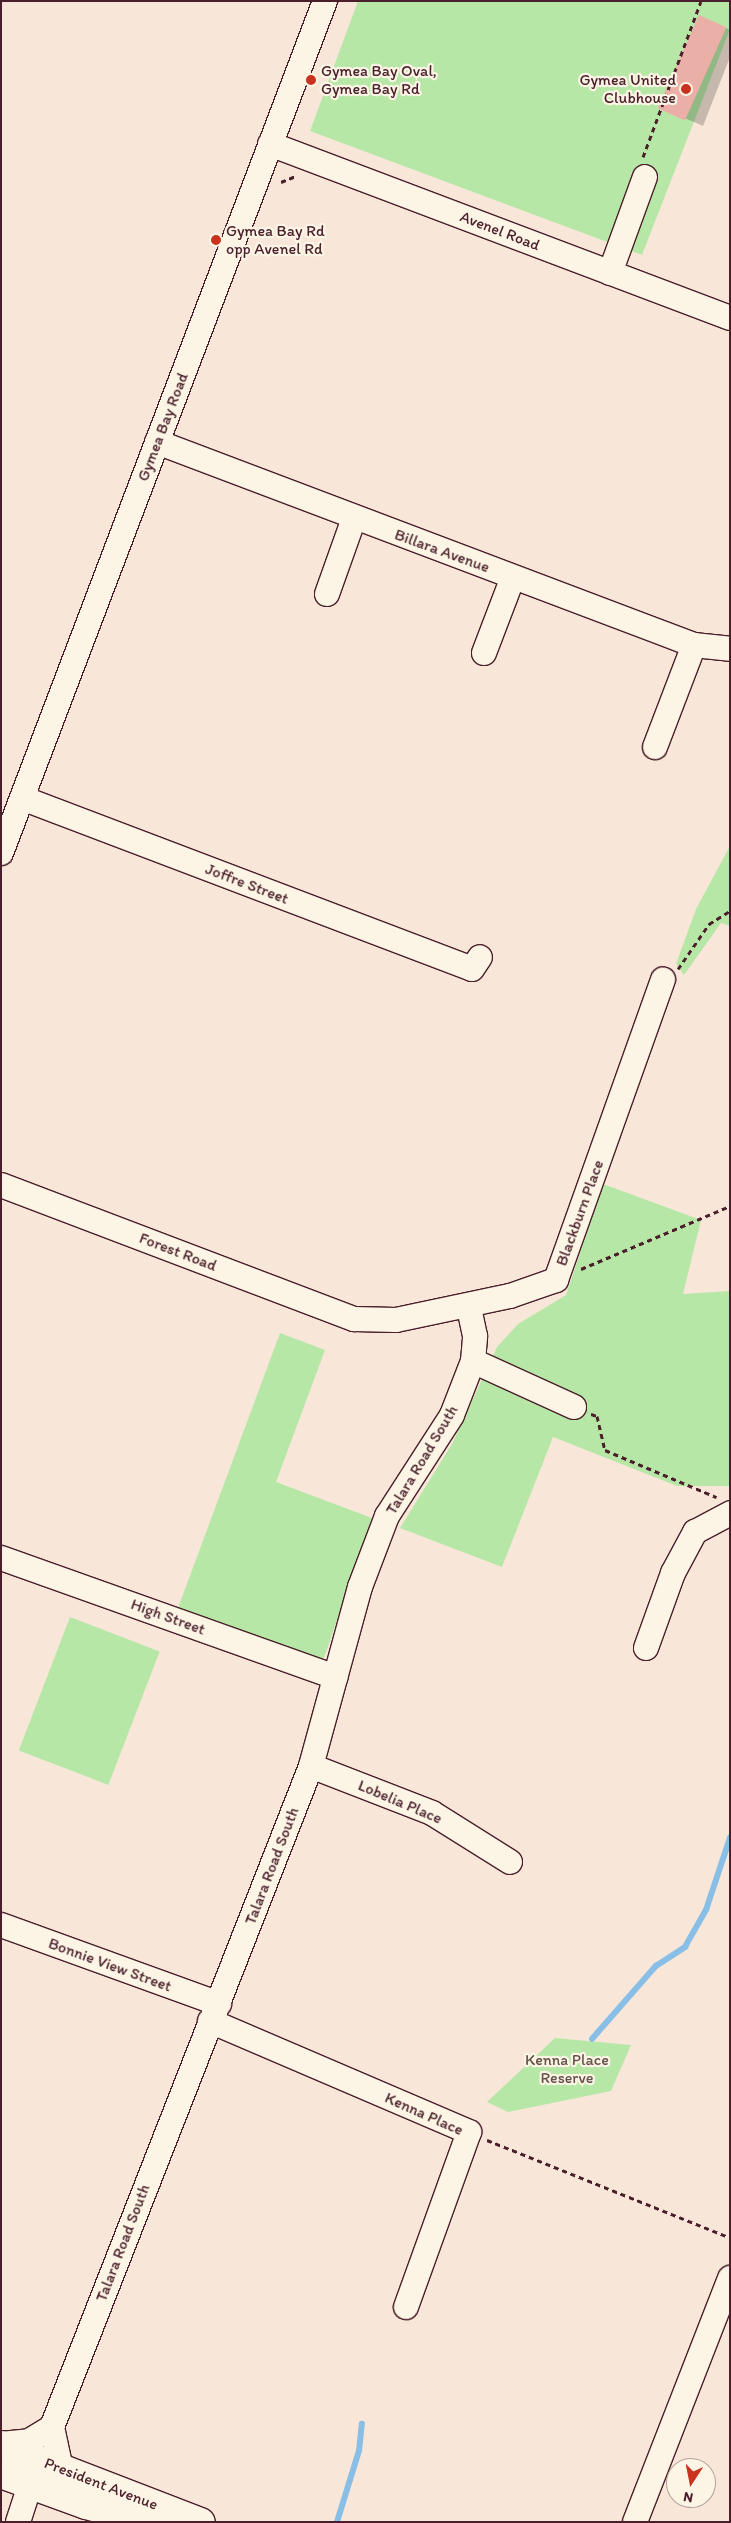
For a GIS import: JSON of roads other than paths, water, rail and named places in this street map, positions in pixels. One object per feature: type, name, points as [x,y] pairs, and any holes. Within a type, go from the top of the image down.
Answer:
[{"type":"main road","name":"President Avenue","points":[[1,2445],[201,2522]]},
{"type":"main road","points":[[1,2457],[26,2469],[30,2486]]},
{"type":"main road","name":"President Avenue","points":[[1,2474],[30,2486],[150,2522]]},
{"type":"street","name":"Gymea Bay Road","points":[[1,853],[325,1]]},
{"type":"street","name":"Avenel Road","points":[[270,144],[730,318]]},
{"type":"street","points":[[610,273],[645,177]]},
{"type":"street","name":"Billara Avenue","points":[[157,442],[694,645],[730,648]]},
{"type":"street","points":[[326,594],[354,518]]},
{"type":"street","points":[[484,653],[513,577]]},
{"type":"street","points":[[655,747],[694,645]]},
{"type":"street","name":"Joffre Street","points":[[22,798],[479,970]]},
{"type":"street","name":"Blackburn Place","points":[[354,1319],[396,1320],[469,1307],[556,1280],[664,980]]},
{"type":"street","name":"Forest Road","points":[[1,1185],[354,1319]]},
{"type":"street","name":"Talara Road South","points":[[52,2427],[311,1766],[360,1588],[387,1516],[452,1415],[473,1361],[475,1336],[469,1307]]},
{"type":"street","points":[[473,1361],[574,1407]]},
{"type":"street","points":[[646,1648],[673,1573],[695,1532],[726,1507]]},
{"type":"street","name":"High Street","points":[[1,1558],[335,1676]]},
{"type":"street","name":"Lobelia Place","points":[[311,1766],[432,1813],[510,1862]]},
{"type":"street","name":"Bonnie View Street","points":[[1,1926],[214,2013]]},
{"type":"street","name":"Kenna Place","points":[[214,2013],[469,2132],[406,2307]]},
{"type":"street","points":[[635,2522],[730,2278]]},
{"type":"street","points":[[1,2445],[29,2441],[52,2427],[61,2469]]},
{"type":"street","points":[[18,2522],[30,2486]]},
{"type":"waterway","points":[[592,2039],[656,1966],[685,1947],[706,1910],[730,1838]]},
{"type":"waterway","points":[[337,2522],[359,2451],[362,2424]]},
{"type":"place","name":"Gymea Bay Oval, Gymea Bay Rd","points":[[311,80]]},
{"type":"place","name":"Gymea United Clubhouse","points":[[686,89]]},
{"type":"place","name":"Gymea Bay Rd opp Avenel Rd","points":[[216,240]]},
{"type":"park label","name":"Kenna Place Reserve","points":[[567,2069]]}]
